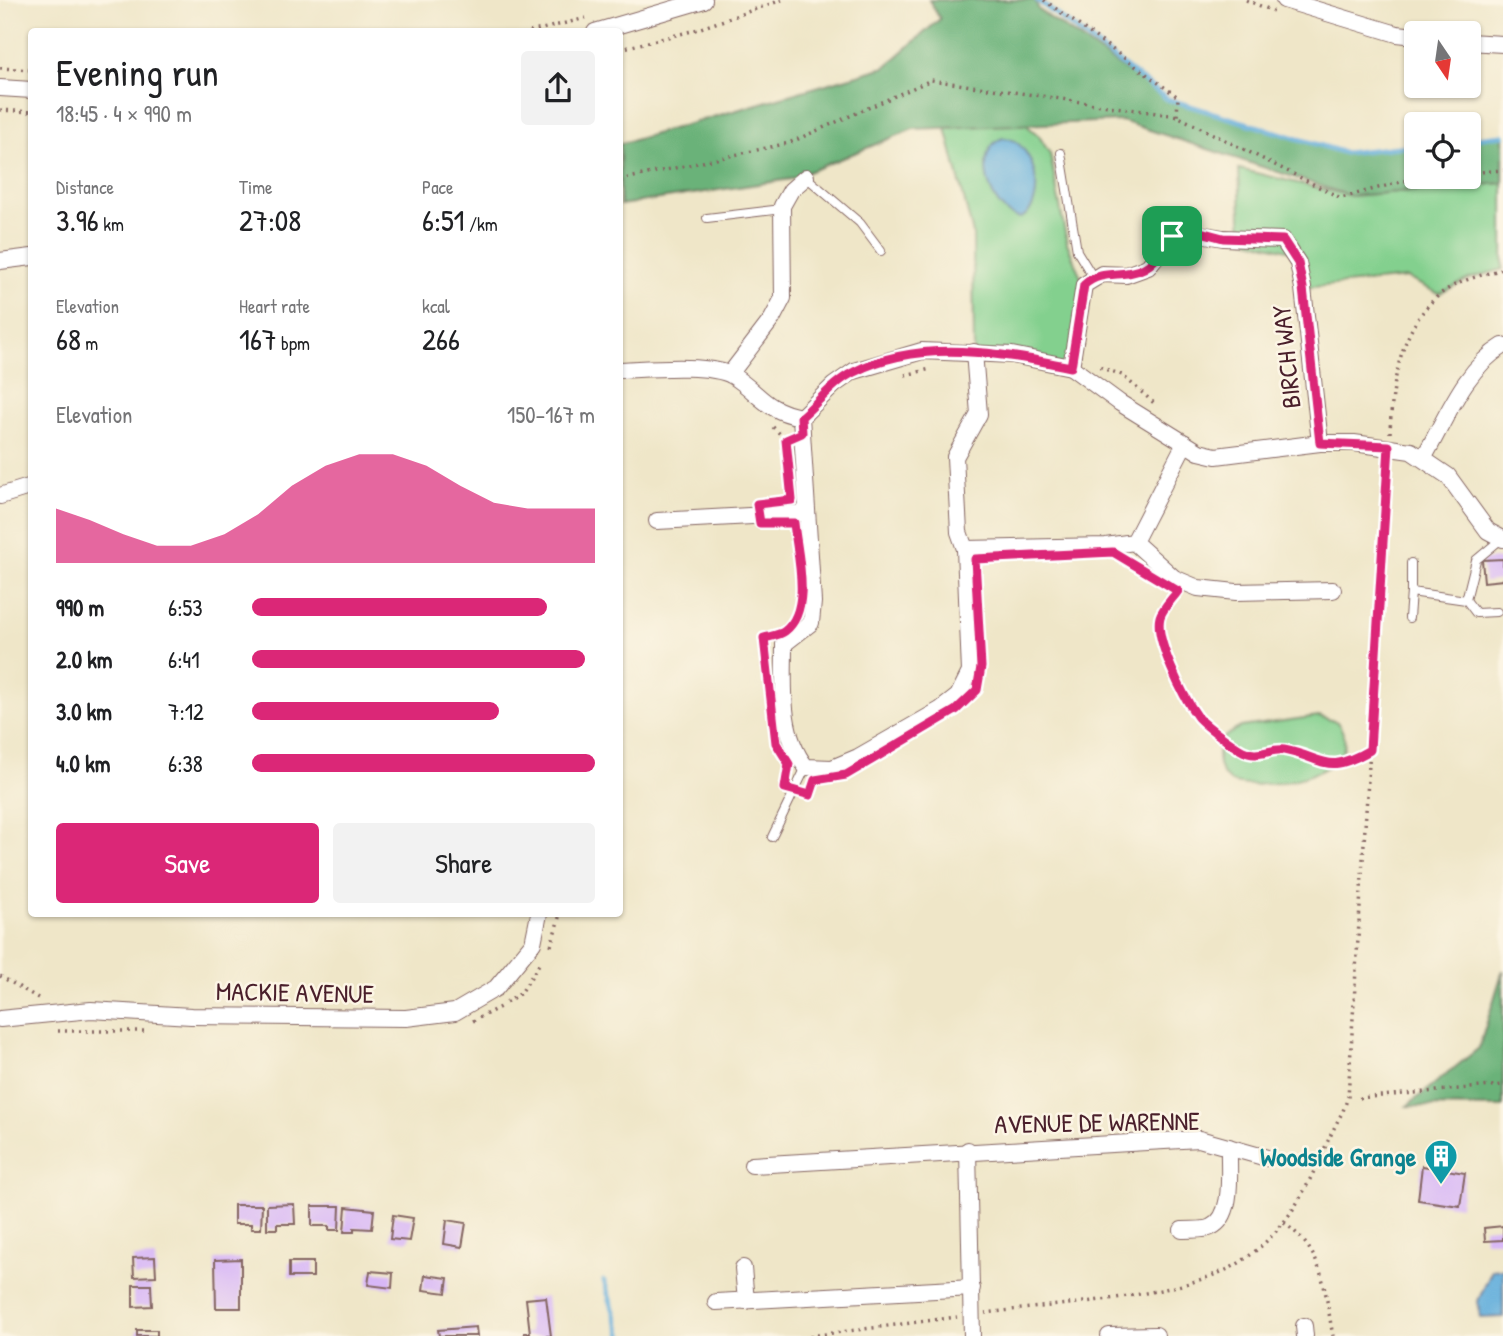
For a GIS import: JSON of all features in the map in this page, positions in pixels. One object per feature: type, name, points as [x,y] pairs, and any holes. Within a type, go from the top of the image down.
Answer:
[{"type":"street","points":[[609,28],[704,0]]},
{"type":"street","points":[[1284,0],[1404,35]]},
{"type":"street","points":[[1481,43],[1503,44]]},
{"type":"street","points":[[0,88],[28,90]]},
{"type":"street","points":[[730,374],[772,319],[783,298],[782,209],[791,190],[806,177]]},
{"type":"street","name":"BIRCH WAY","points":[[1093,277],[1102,274],[1126,275],[1148,267],[1172,236],[1182,231],[1223,238],[1283,240],[1298,263],[1303,288],[1320,443]]},
{"type":"street","points":[[0,261],[28,258]]},
{"type":"street","points":[[1071,367],[1084,285],[1093,277]]},
{"type":"street","points":[[1424,457],[1462,388],[1486,356],[1503,346]]},
{"type":"street","points":[[974,352],[979,414],[955,457],[960,532],[965,549],[970,672],[957,696],[940,710],[858,757],[832,768],[806,767],[789,738],[784,686],[784,644],[811,623],[812,570],[801,425],[834,385],[854,371],[922,351],[974,352],[1012,355],[1071,367],[1120,403],[1199,452],[1216,456],[1320,443],[1393,438],[1448,476],[1488,531],[1502,540]]},
{"type":"street","points":[[623,370],[693,368],[730,374],[779,413],[801,425]]},
{"type":"street","points":[[1134,542],[1185,443]]},
{"type":"street","points":[[0,496],[28,487]]},
{"type":"street","points":[[657,521],[807,513]]},
{"type":"street","points":[[965,549],[1106,546],[1134,542],[1184,585],[1237,592],[1333,590]]},
{"type":"street","name":"MACKIE AVENUE","points":[[0,1019],[91,1010],[191,1016],[406,1018],[455,1012],[496,988],[533,943],[538,917]]},
{"type":"street","name":"AVENUE DE WARENNE","points":[[752,1164],[1199,1139],[1267,1158]]},
{"type":"street","points":[[1182,1230],[1210,1228],[1223,1216],[1227,1201],[1229,1147]]},
{"type":"street","name":"AVENUE DE WARENNE","points":[[968,1150],[972,1336]]},
{"type":"street","points":[[743,1268],[746,1301]]},
{"type":"street","points":[[716,1302],[972,1288]]},
{"type":"street","points":[[1109,1336],[1156,1335]]},
{"type":"lane","points":[[1061,153],[1077,251],[1093,277]]},
{"type":"lane","points":[[806,177],[860,223],[881,251]]},
{"type":"lane","points":[[707,218],[782,209]]},
{"type":"lane","points":[[1466,600],[1476,559],[1502,540]]},
{"type":"lane","points":[[1409,618],[1411,563]]},
{"type":"lane","points":[[1411,592],[1466,600],[1476,613],[1497,612]]},
{"type":"lane","points":[[772,837],[792,789],[806,767]]},
{"type":"path","points":[[623,48],[692,31],[782,0]]},
{"type":"path","points":[[1044,0],[1178,96],[1177,116]]},
{"type":"path","points":[[0,68],[28,70]]},
{"type":"path","points":[[623,179],[789,143],[932,80],[1177,116],[1341,198],[1404,181]]},
{"type":"path","points":[[0,110],[28,112]]},
{"type":"path","points":[[1481,172],[1503,170]]},
{"type":"path","points":[[810,1336],[1189,1283],[1228,1269],[1261,1246],[1284,1223],[1310,1178],[1348,1097],[1370,750],[1401,353],[1415,322],[1439,294],[1469,279],[1503,269]]},
{"type":"path","points":[[1091,364],[1122,375],[1160,409]]},
{"type":"path","points":[[899,376],[936,368]]},
{"type":"path","points":[[767,421],[786,440],[801,425]]},
{"type":"path","points":[[1377,433],[1393,438]]},
{"type":"path","points":[[1184,585],[1160,617],[1161,638],[1176,676],[1198,718],[1244,752],[1258,755],[1281,749],[1324,765],[1355,758],[1370,750]]},
{"type":"path","points":[[767,664],[764,638],[774,635]]},
{"type":"path","points":[[792,789],[810,795],[815,780],[824,779]]},
{"type":"path","points":[[0,976],[44,1002]]},
{"type":"path","points":[[1359,1098],[1503,1085]]},
{"type":"path","points":[[1284,1223],[1312,1248],[1322,1279],[1333,1336]]},
{"type":"green space","points":[[929,0],[1035,0],[1039,10],[1167,99],[1345,153],[1404,146],[1404,189],[1433,189],[1351,196],[1122,121],[913,129],[791,179],[623,205],[623,143],[885,67],[940,19]]},
{"type":"green space","points":[[1024,123],[1039,136],[1050,154],[1067,243],[1084,285],[1071,367],[974,352],[973,234],[946,128]]},
{"type":"green space","points":[[1503,135],[1503,183],[1481,185],[1481,138]]},
{"type":"green space","points":[[1239,169],[1351,196],[1433,189],[1481,189],[1481,185],[1503,183],[1503,269],[1469,279],[1439,294],[1407,278],[1303,288],[1292,251],[1242,239]]},
{"type":"green space","points":[[1319,716],[1337,722],[1345,741],[1340,756],[1325,768],[1305,777],[1260,785],[1230,781],[1222,772],[1218,748],[1232,731],[1241,727]]},
{"type":"green space","points":[[1503,970],[1503,1107],[1407,1106],[1479,1048]]},
{"type":"water","points":[[1003,138],[1014,141],[1023,149],[1035,173],[1035,200],[1030,211],[1021,218],[1000,206],[988,181],[988,155],[993,144]]},
{"type":"water","points":[[1503,1269],[1503,1317],[1480,1318],[1478,1301],[1492,1270]]},
{"type":"building","points":[[1503,559],[1503,580],[1484,582],[1482,560]]},
{"type":"building","name":"Woodside Grange","points":[[1422,1166],[1465,1173],[1460,1206],[1418,1200]]},
{"type":"building","points":[[294,1204],[295,1224],[277,1224],[277,1229],[267,1229],[267,1205]]},
{"type":"building","points":[[234,1205],[262,1205],[261,1229],[251,1229],[251,1224],[234,1224]]},
{"type":"building","points":[[312,1206],[340,1206],[339,1230],[329,1230],[329,1226],[312,1226]]},
{"type":"building","points":[[346,1207],[374,1210],[372,1229],[354,1228],[354,1232],[344,1232]]},
{"type":"building","points":[[393,1215],[413,1218],[409,1241],[390,1239]]},
{"type":"building","points":[[447,1220],[466,1223],[462,1247],[444,1244]]},
{"type":"building","points":[[1503,1226],[1503,1240],[1485,1241],[1484,1228]]},
{"type":"building","points":[[155,1257],[156,1276],[134,1277],[133,1258]]},
{"type":"building","points":[[241,1259],[241,1308],[216,1308],[215,1260]]},
{"type":"building","points":[[289,1262],[313,1262],[313,1277],[289,1277]]},
{"type":"building","points":[[370,1271],[393,1273],[392,1288],[368,1285]]},
{"type":"building","points":[[425,1275],[448,1278],[446,1293],[423,1290]]},
{"type":"building","points":[[133,1285],[151,1285],[152,1306],[133,1307]]},
{"type":"building","points":[[546,1297],[551,1336],[524,1336],[524,1333],[530,1333],[526,1299]]},
{"type":"building","points":[[476,1327],[477,1336],[439,1336],[438,1330]]},
{"type":"building","points":[[137,1330],[157,1330],[157,1336],[137,1336]]},
{"type":"waterway","points":[[1037,0],[1167,99],[1345,153],[1404,146]]},
{"type":"waterway","points":[[1481,138],[1503,135]]},
{"type":"waterway","points":[[604,1281],[622,1336]]},
{"type":"place","name":"Woodside Grange","points":[[1441,1186]]},
{"type":"route","points":[[1193,230],[1207,236],[1223,238],[1283,240],[1298,263],[1303,288],[1320,443],[1389,446],[1370,750],[1355,758],[1324,765],[1281,749],[1258,755],[1244,752],[1215,732],[1198,718],[1176,676],[1161,638],[1160,617],[1178,591],[1113,552],[975,559],[981,667],[977,690],[956,710],[846,775],[815,780],[810,795],[785,788],[789,764],[776,743],[764,638],[783,633],[795,620],[801,603],[794,523],[760,523],[757,504],[792,500],[786,440],[802,433],[801,417],[834,385],[854,371],[922,351],[1012,355],[1071,367],[1084,285],[1093,277],[1102,274],[1126,275],[1148,267],[1172,236],[1193,230]]}]
